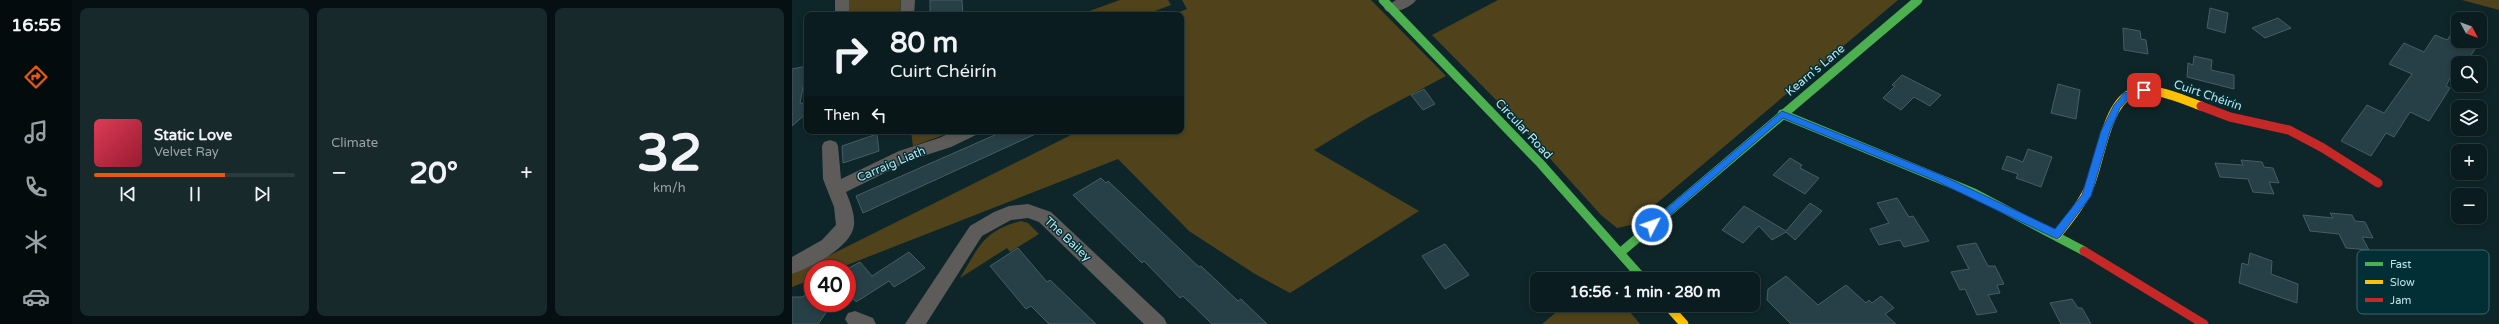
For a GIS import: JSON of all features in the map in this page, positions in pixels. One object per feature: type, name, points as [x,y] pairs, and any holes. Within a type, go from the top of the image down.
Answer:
[{"type":"street","points":[[842,0],[842,12]]},
{"type":"street","points":[[907,12],[908,0]]},
{"type":"street","points":[[1387,4],[1408,0]]},
{"type":"street","name":"Kearn's Lane","points":[[1620,253],[1918,0]]},
{"type":"street","name":"Circular Road","points":[[1387,4],[1543,166],[1638,272]]},
{"type":"street","name":"Cuirt Chéirín","points":[[2057,235],[2086,196],[2106,131],[2117,107],[2127,95],[2138,90],[2166,94],[2229,117],[2277,126],[2306,139],[2378,183]]},
{"type":"street","points":[[1782,114],[1938,177],[2057,235],[2204,324]]},
{"type":"street","name":"Carraig Liath","points":[[836,189],[905,155],[945,142],[963,134]]},
{"type":"street","points":[[792,266],[821,251],[841,233],[845,226],[845,218],[832,179],[830,146]]},
{"type":"street","name":"The Bailey","points":[[915,324],[976,231],[989,222],[1007,214],[1024,211],[1037,212],[1045,217],[1157,324]]},
{"type":"street","points":[[1673,312],[1684,324]]},
{"type":"shaded area","points":[[847,0],[901,0],[899,12],[848,12]]},
{"type":"shaded area","points":[[1120,0],[1168,0],[1171,5],[1152,12],[1087,12]]},
{"type":"shaded area","points":[[1182,0],[1371,0],[1446,76],[1367,118],[1314,150],[1419,211],[1290,293],[1255,274],[1189,231],[1118,159],[856,262],[856,260],[820,260],[1073,134],[1184,134],[1184,12],[1179,12],[1187,9]]},
{"type":"shaded area","points":[[1498,0],[1898,0],[1631,225],[1617,228],[1601,215],[1507,111],[1432,35]]},
{"type":"shaded area","points":[[2462,0],[2499,0],[2499,10]]},
{"type":"shaded area","points":[[911,134],[947,134],[913,146]]},
{"type":"shaded area","points":[[1021,221],[1028,223],[1039,234],[1010,252],[1007,248],[960,278],[978,249],[990,235],[1008,225]]},
{"type":"shaded area","points":[[804,268],[804,282],[792,287],[792,274]]},
{"type":"shaded area","points":[[1557,312],[1630,312],[1640,324],[1542,324]]},
{"type":"building","points":[[930,0],[962,0],[963,12],[930,12]]},
{"type":"building","points":[[2210,8],[2228,13],[2225,33],[2207,28]]},
{"type":"building","points":[[2278,18],[2291,28],[2265,38],[2252,28]]},
{"type":"building","points":[[2123,28],[2140,31],[2141,39],[2146,40],[2148,54],[2124,50]]},
{"type":"building","points":[[2435,35],[2447,40],[2451,35],[2451,48],[2476,48],[2470,56],[2451,56],[2451,76],[2446,86],[2450,88],[2429,121],[2410,112],[2394,137],[2386,133],[2371,156],[2341,141],[2367,105],[2384,113],[2412,74],[2389,64],[2404,43],[2424,52]]},
{"type":"building","points":[[2194,56],[2212,60],[2211,70],[2234,75],[2234,89],[2187,77],[2188,63],[2193,65]]},
{"type":"building","points":[[804,67],[804,82],[800,103],[804,104],[804,116],[792,126],[792,69]]},
{"type":"building","points":[[1902,75],[1941,95],[1930,106],[1914,97],[1901,110],[1883,98],[1895,86],[1892,85]]},
{"type":"building","points":[[2058,84],[2080,90],[2076,119],[2051,113]]},
{"type":"building","points":[[1424,89],[1435,104],[1423,110],[1411,95]]},
{"type":"building","points":[[877,134],[879,151],[843,163],[842,146]]},
{"type":"building","points":[[997,134],[1035,134],[863,213],[856,196]]},
{"type":"building","points":[[2028,149],[2052,157],[2041,187],[2016,178],[2018,174],[2002,169],[2007,156],[2023,162]]},
{"type":"building","points":[[1790,158],[1802,165],[1800,168],[1819,178],[1805,194],[1773,175]]},
{"type":"building","points":[[2241,160],[2262,162],[2264,167],[2273,168],[2279,183],[2269,182],[2274,194],[2253,192],[2248,179],[2220,177],[2215,163],[2243,165]]},
{"type":"building","points":[[1101,178],[1106,183],[1108,181],[1199,267],[1201,266],[1238,301],[1241,299],[1267,324],[1212,324],[1183,296],[1180,298],[1144,261],[1142,263],[1073,195]]},
{"type":"building","points":[[1897,198],[1909,217],[1913,216],[1929,241],[1904,247],[1900,240],[1879,245],[1870,229],[1889,223],[1877,203]]},
{"type":"building","points":[[1810,203],[1822,211],[1795,240],[1786,232],[1772,240],[1759,226],[1743,243],[1722,230],[1744,206],[1786,231]]},
{"type":"building","points":[[2330,213],[2352,215],[2355,221],[2365,222],[2373,238],[2362,237],[2369,250],[2346,248],[2339,234],[2310,231],[2303,215],[2333,218]]},
{"type":"building","points":[[1976,243],[1988,266],[1995,266],[2004,284],[1997,285],[2000,293],[1988,295],[1997,312],[1977,315],[1965,289],[1960,290],[1951,272],[1969,269],[1957,246]]},
{"type":"building","points":[[1445,244],[1469,275],[1445,289],[1422,256]]},
{"type":"building","points":[[1018,248],[1047,282],[1050,280],[1096,324],[1049,324],[1031,306],[1026,309],[990,266]]},
{"type":"building","points":[[909,252],[925,268],[894,287],[889,281],[856,302],[856,264],[860,262],[872,276]]},
{"type":"building","points":[[2250,253],[2272,261],[2271,274],[2298,284],[2297,303],[2239,283],[2242,263],[2248,265]]},
{"type":"building","points":[[1786,276],[1818,305],[1846,285],[1866,303],[1869,300],[1872,303],[1881,296],[1894,308],[1885,314],[1896,324],[1791,324],[1767,300],[1768,289]]},
{"type":"building","points":[[804,296],[804,312],[827,312],[818,324],[792,324],[792,297]]},
{"type":"building","points":[[2072,299],[2078,308],[2082,308],[2091,324],[2061,324],[2050,303]]},
{"type":"traffic: fast","points":[[1383,0],[1540,163],[1637,272]]},
{"type":"traffic: fast","points":[[1620,253],[1918,0]]},
{"type":"traffic: fast","points":[[1782,114],[1936,176],[1974,193],[2048,230],[2084,251]]},
{"type":"traffic: slow","points":[[2057,235],[2077,210],[2089,189],[2112,116],[2120,102],[2131,94],[2147,91],[2170,95],[2201,106]]},
{"type":"traffic: slow","points":[[1673,312],[1684,324]]},
{"type":"traffic: jam","points":[[2201,106],[2230,117],[2289,130],[2323,148],[2378,183]]},
{"type":"traffic: jam","points":[[2084,251],[2204,324]]},
{"type":"route","points":[[1652,225],[1782,114],[1938,177],[2057,235],[2086,196],[2097,167],[2106,131],[2117,107],[2122,99],[2127,95],[2138,90],[2144,90]]}]
